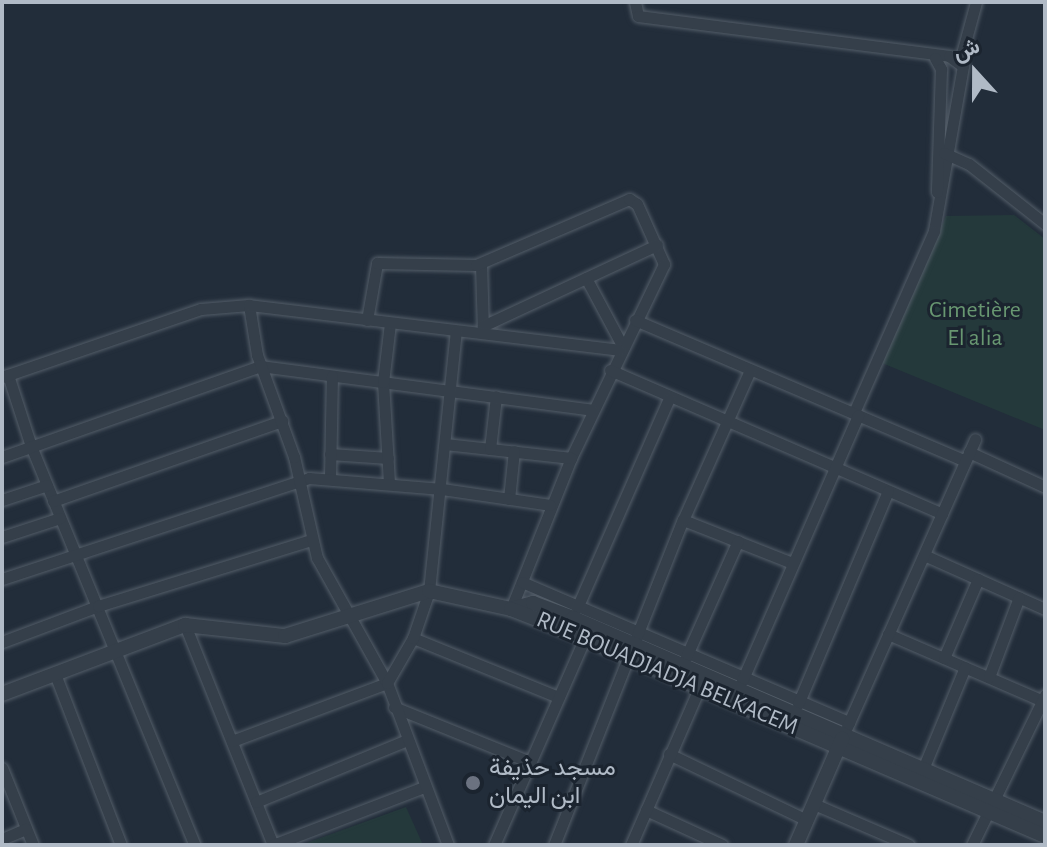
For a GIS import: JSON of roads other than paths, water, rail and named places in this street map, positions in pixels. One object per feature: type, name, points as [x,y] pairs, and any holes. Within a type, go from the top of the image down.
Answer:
[{"type":"street","points":[[635,2],[638,16],[960,61]]},
{"type":"street","points":[[522,582],[573,618],[640,630],[685,658],[742,682],[934,231],[951,154],[964,71],[960,61],[976,2]]},
{"type":"street","points":[[935,58],[941,69],[936,152],[938,206]]},
{"type":"street","points":[[936,152],[951,154],[1045,224]]},
{"type":"street","points":[[367,320],[377,263],[481,264],[629,199],[657,245],[664,264],[592,410],[550,505],[511,609]]},
{"type":"street","points":[[483,330],[657,245]]},
{"type":"street","points":[[481,264],[483,330]]},
{"type":"street","points":[[586,278],[620,348]]},
{"type":"street","points":[[195,845],[53,501],[5,376],[201,309],[249,305],[620,348]]},
{"type":"street","points":[[249,305],[260,366],[301,480],[311,540],[387,683],[448,845]]},
{"type":"street","points":[[635,320],[856,414],[1045,487]]},
{"type":"street","points":[[389,483],[383,382],[390,323]]},
{"type":"street","points":[[232,741],[387,683],[413,638],[429,591],[456,331]]},
{"type":"street","points":[[2,457],[260,366],[592,410]]},
{"type":"street","points":[[610,370],[726,424],[942,514]]},
{"type":"street","points":[[554,845],[634,651],[683,520],[750,370]]},
{"type":"street","points":[[330,478],[332,376]]},
{"type":"street","points":[[490,449],[496,396]]},
{"type":"street","points":[[573,618],[669,398]]},
{"type":"street","points":[[53,501],[282,421]]},
{"type":"street","points":[[796,845],[975,439]]},
{"type":"street","points":[[445,444],[571,458]]},
{"type":"street","points":[[509,499],[514,451]]},
{"type":"street","points":[[330,454],[388,458]]},
{"type":"street","points":[[2,579],[76,551],[301,480],[330,478],[389,483],[550,505]]},
{"type":"street","points":[[2,500],[47,485]]},
{"type":"street","points":[[797,706],[888,491]]},
{"type":"street","points":[[2,537],[60,518]]},
{"type":"street","points":[[683,520],[792,563]]},
{"type":"street","points":[[2,642],[98,606],[311,540]]},
{"type":"street","points":[[685,658],[738,541]]},
{"type":"street","points":[[924,555],[1045,609]]},
{"type":"street","points":[[944,658],[978,579]]},
{"type":"street","points":[[2,694],[185,625],[285,636],[429,591]]},
{"type":"street","name":"RUE BOUADJADJA BELKACEM","points":[[429,591],[511,609],[573,618],[588,632],[923,769],[1045,836]]},
{"type":"street","points":[[989,677],[1019,597]]},
{"type":"street","points":[[185,625],[273,845],[424,787]]},
{"type":"street","points":[[494,845],[588,632]]},
{"type":"street","points":[[888,634],[1044,699],[972,845]]},
{"type":"street","points":[[413,638],[558,697]]},
{"type":"street","name":"RUE BOUADJADJA BELKACEM","points":[[634,651],[685,658],[703,680],[742,682],[797,706],[844,735],[989,806],[1045,822]]},
{"type":"street","points":[[923,769],[965,667]]},
{"type":"street","points":[[55,674],[121,845]]},
{"type":"street","points":[[631,845],[703,680]]},
{"type":"street","points":[[394,707],[530,762]]},
{"type":"street","points":[[256,802],[407,740]]},
{"type":"street","points":[[669,754],[807,820]]},
{"type":"street","points":[[2,768],[5,782],[33,845]]},
{"type":"street","points":[[814,804],[909,845]]},
{"type":"street","points":[[646,810],[722,845]]},
{"type":"street","points":[[2,839],[26,829]]},
{"type":"place","name":"مسجد حذيفة ابن اليمان","points":[[473,783]]},
{"type":"park label","name":"Cimetière El alia","points":[[975,325]]}]
